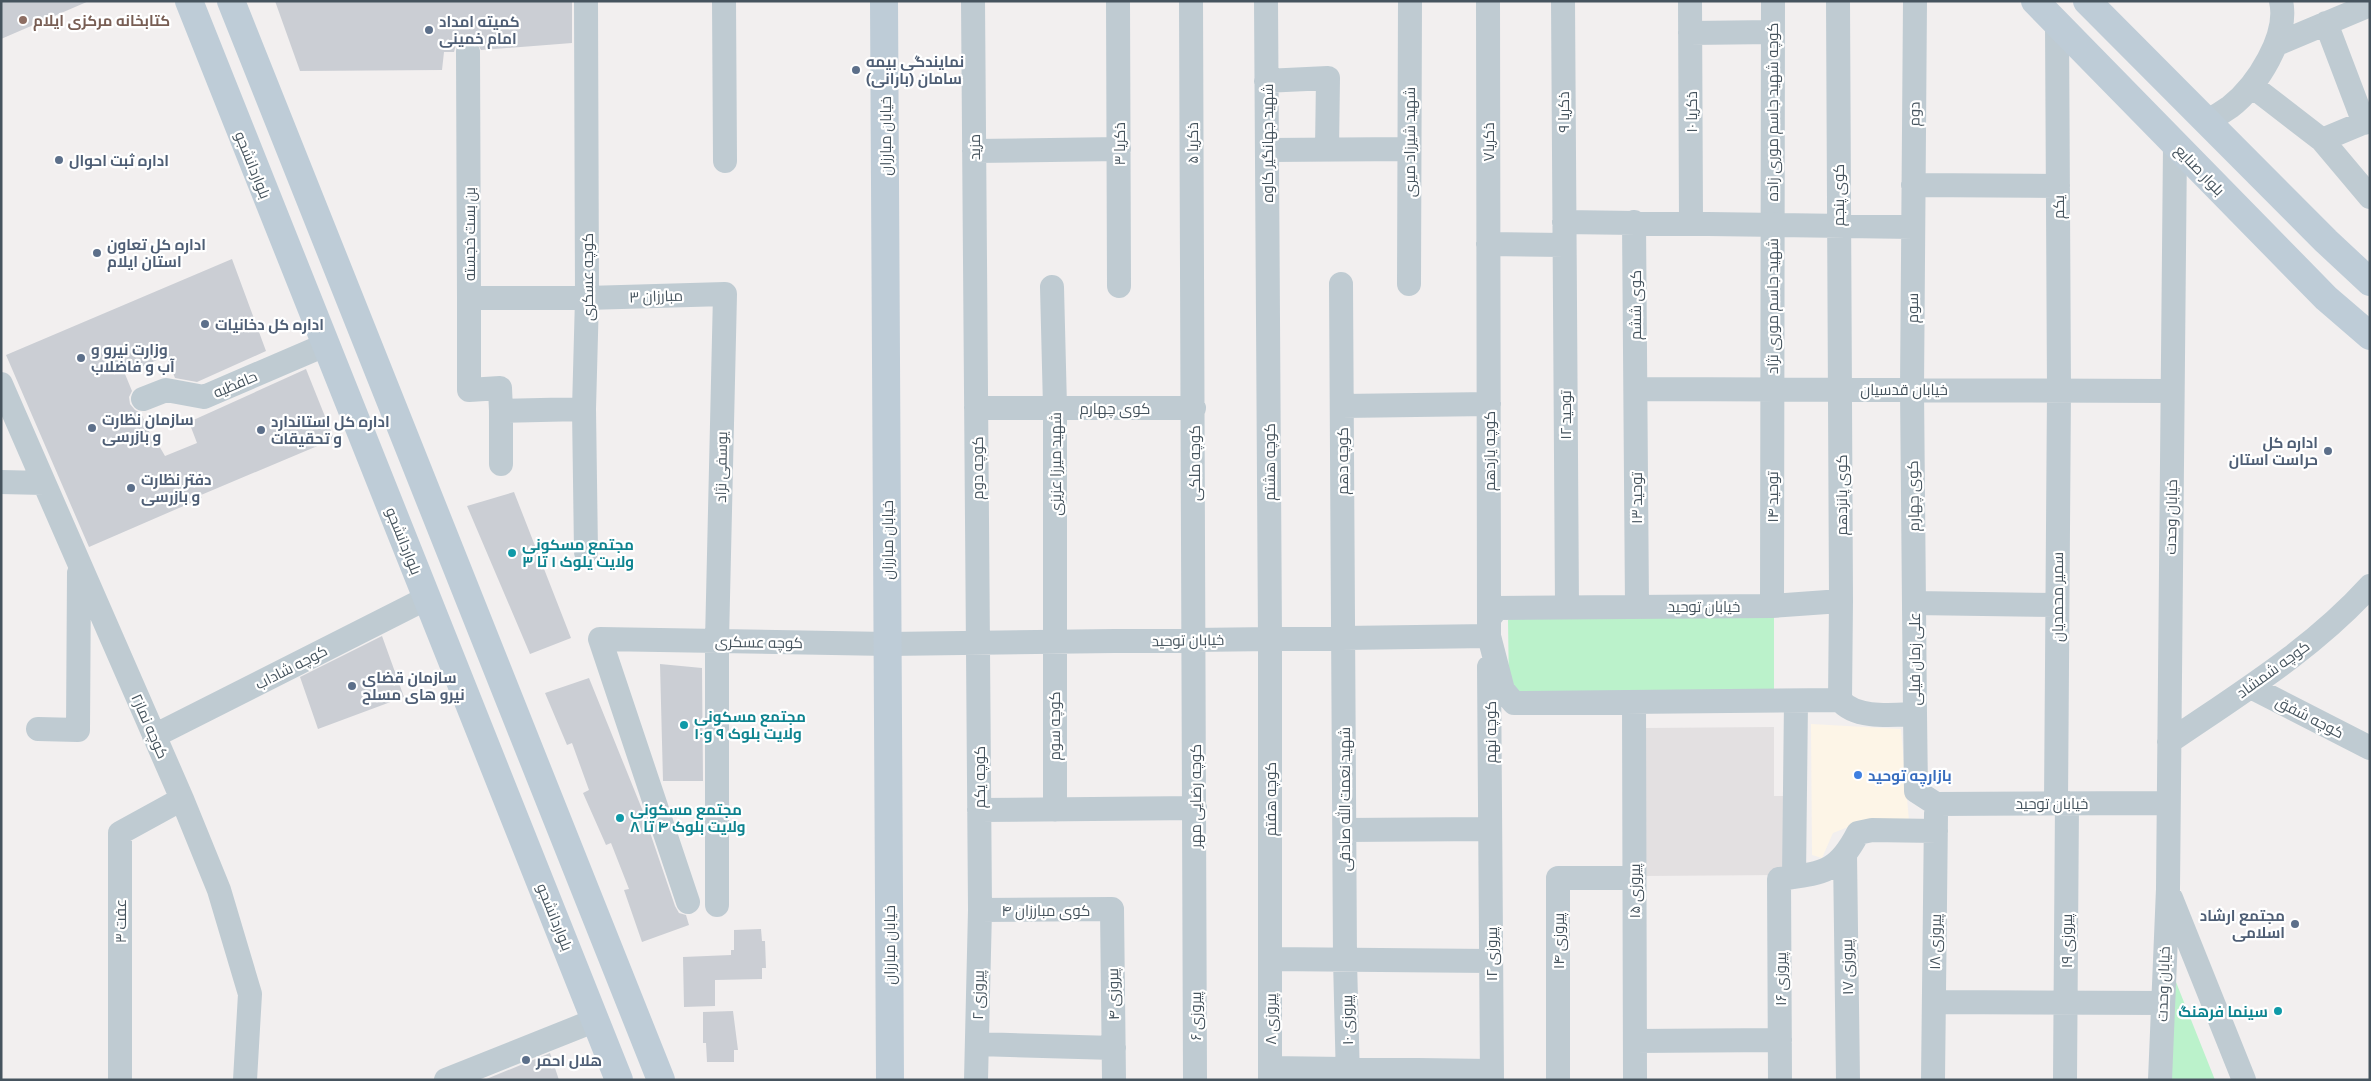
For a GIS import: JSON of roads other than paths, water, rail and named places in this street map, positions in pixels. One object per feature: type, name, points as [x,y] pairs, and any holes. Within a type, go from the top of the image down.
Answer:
[{"type":"main road","name":"بلواردانشجو","points":[[189,1],[324,345],[620,1080]]},
{"type":"main road","points":[[231,1],[661,1080]]},
{"type":"main road","name":"خیابان مبارزان","points":[[884,1],[890,1080]]},
{"type":"main road","name":"بلوار صنایع","points":[[2035,1],[2326,298],[2370,336]]},
{"type":"main road","points":[[2088,1],[2339,255],[2370,282]]},
{"type":"main road","points":[[2175,145],[2202,117]]},
{"type":"street","name":"کوچه عسکری","points":[[586,1],[587,298],[584,409],[586,552]]},
{"type":"street","points":[[724,1],[725,161]]},
{"type":"street","name":"مزید","points":[[973,1],[976,293]]},
{"type":"street","name":"ذکریا ۳","points":[[1118,1],[1119,286]]},
{"type":"street","name":"ذکریا ۵","points":[[1192,1],[1193,286]]},
{"type":"street","name":"شهید جهانگیر کاوه","points":[[1266,1],[1268,285]]},
{"type":"street","name":"شهید شیرزاد میری","points":[[1409,284],[1410,1]]},
{"type":"street","name":"ذکریا۷","points":[[1488,1],[1488,284]]},
{"type":"street","name":"ذکریا ۹","points":[[1562,1],[1564,234]]},
{"type":"street","name":"ذکریا ۱۰","points":[[1690,1],[1692,222]]},
{"type":"street","name":"کوچه شهید جاسم موری زاده","points":[[1772,223],[1773,1]]},
{"type":"street","name":"کوی پنجم","points":[[1838,1],[1838,224],[1841,389]]},
{"type":"street","name":"دوم","points":[[1913,226],[1915,1]]},
{"type":"street","points":[[2202,117],[2230,107],[2252,86],[2277,44],[2282,8],[2281,1]]},
{"type":"street","points":[[2277,44],[2370,5]]},
{"type":"street","points":[[2322,140],[2367,122],[2326,23]]},
{"type":"street","name":"یکم","points":[[2057,24],[2059,390]]},
{"type":"street","points":[[1690,33],[1772,32]]},
{"type":"street","name":"بن بست خجسته","points":[[468,52],[469,298],[587,298]]},
{"type":"street","points":[[1266,81],[1328,78],[1327,149]]},
{"type":"street","points":[[2252,86],[2322,140],[2370,197]]},
{"type":"street","name":"خیابان وحدت","points":[[2160,1080],[2168,889],[2175,145]]},
{"type":"street","points":[[974,151],[1119,149]]},
{"type":"street","points":[[1267,150],[1410,149]]},
{"type":"street","points":[[1913,184],[2058,186]]},
{"type":"street","points":[[1488,244],[1634,222],[1913,226]]},
{"type":"street","name":"کوی ششم","points":[[1634,222],[1636,388]]},
{"type":"street","name":"شهید جاسم موری نژاد","points":[[1772,223],[1772,389]]},
{"type":"street","name":"سوم","points":[[1912,389],[1913,226]]},
{"type":"street","name":"توحید ۱۲","points":[[1564,234],[1567,607]]},
{"type":"street","name":"کوچه دهم","points":[[1341,284],[1343,638]]},
{"type":"street","name":"کوچه یازدهم","points":[[1488,284],[1489,627]]},
{"type":"street","name":"کوچه هشتم","points":[[1268,285],[1270,639]]},
{"type":"street","name":"کوچه ملکی","points":[[1193,286],[1195,640]]},
{"type":"street","name":"شهید میرزا عزیزی","points":[[1052,287],[1055,407],[1054,642]]},
{"type":"street","name":"کوچه دوم","points":[[976,293],[978,643]]},
{"type":"street","name":"مبارزان ۳","points":[[587,298],[725,294]]},
{"type":"street","name":"یوسفی نژاد","points":[[717,905],[717,641],[725,294]]},
{"type":"street","points":[[469,298],[469,390],[500,388],[502,464]]},
{"type":"street","name":"حافظیه","points":[[143,399],[166,390],[204,397],[324,345]]},
{"type":"street","name":"کوچه نماز۲","points":[[1,384],[182,799],[219,890],[250,994],[245,1080]]},
{"type":"street","name":"خیابان قدسیان","points":[[1636,388],[2172,391]]},
{"type":"street","name":"توحید ۱۳","points":[[1636,388],[1637,607]]},
{"type":"street","name":"توحید ۱۴","points":[[1772,389],[1772,606]]},
{"type":"street","name":"کوی پانزدهم","points":[[1841,389],[1841,601]]},
{"type":"street","name":"کوی چهارم","points":[[1912,389],[1914,604]]},
{"type":"street","name":"سمیر محمدیان","points":[[2059,390],[2057,605],[2061,803]]},
{"type":"street","points":[[1342,406],[1488,404]]},
{"type":"street","name":"کوی چهارم","points":[[976,408],[1194,408]]},
{"type":"street","points":[[500,411],[584,409]]},
{"type":"street","points":[[1,482],[44,482]]},
{"type":"street","points":[[38,729],[78,730],[80,565]]},
{"type":"street","name":"کوچه شمشاد","points":[[2169,742],[2251,687],[2293,656],[2344,614],[2370,586]]},
{"type":"street","name":"کوچه شاداب","points":[[154,736],[427,598]]},
{"type":"street","points":[[1841,601],[1840,700],[1846,708],[1878,715],[1915,714],[1916,791],[1936,804]]},
{"type":"street","name":"خیابان توحید","points":[[888,644],[1343,638],[1489,627],[1497,608],[1772,606],[1841,601]]},
{"type":"street","points":[[1914,604],[2057,605]]},
{"type":"street","name":"علی زمان فیلی","points":[[1914,604],[1915,714]]},
{"type":"street","points":[[1489,627],[1503,690],[1514,703],[1840,700]]},
{"type":"street","name":"کوچه نهم","points":[[1489,627],[1490,829]]},
{"type":"street","name":"شهید نعمت الله صادقی","points":[[1343,638],[1346,960]]},
{"type":"street","name":"کوچه عسکری","points":[[688,902],[600,639],[888,644]]},
{"type":"street","name":"کوچه هفتم","points":[[1270,639],[1270,958]]},
{"type":"street","name":"کوچه رضایی مهر","points":[[1195,640],[1195,952]]},
{"type":"street","name":"کوچه سوم","points":[[1054,642],[1055,810]]},
{"type":"street","name":"کوچه یکم","points":[[978,643],[980,910]]},
{"type":"street","name":"کوچه شفق","points":[[2251,687],[2370,748]]},
{"type":"street","name":"پیروزی ۱۶","points":[[1780,1080],[1780,1040],[1796,701]]},
{"type":"street","name":"پیروزی ۱۵","points":[[1634,702],[1635,1080]]},
{"type":"street","name":"عفت ۳","points":[[120,1080],[120,833],[182,799]]},
{"type":"street","name":"پیروزی ۱۹","points":[[2061,803],[2066,1080]]},
{"type":"street","name":"خیابان توحید","points":[[1936,804],[2168,803]]},
{"type":"street","name":"پیروزی ۱۸","points":[[1933,1080],[1936,804]]},
{"type":"street","points":[[979,810],[1195,808]]},
{"type":"street","points":[[1344,830],[1490,829]]},
{"type":"street","name":"پیروزی ۱۲","points":[[1490,829],[1492,1075]]},
{"type":"street","points":[[1787,878],[1829,870],[1845,854],[1858,833],[1872,830],[1936,831]]},
{"type":"street","name":"پیروزی ۱۷","points":[[1845,854],[1848,1080]]},
{"type":"street","name":"پیروزی ۱۴","points":[[1558,1080],[1558,878],[1634,878]]},
{"type":"street","name":"خیابان وحدت","points":[[2168,889],[2244,1080]]},
{"type":"street","name":"کوی مبارزان ۴","points":[[980,910],[1112,909]]},
{"type":"street","name":"پیروزی ۴","points":[[1112,909],[1114,1080]]},
{"type":"street","name":"پیروزی ۲","points":[[976,1080],[980,910]]},
{"type":"street","name":"پیروزی ۶","points":[[1195,952],[1195,1080]]},
{"type":"street","points":[[1270,958],[1491,961]]},
{"type":"street","name":"پیروزی ۸","points":[[1270,958],[1270,1074]]},
{"type":"street","name":"پیروزی ۱۰","points":[[1346,960],[1348,1074]]},
{"type":"street","points":[[1934,1002],[2163,1003]]},
{"type":"street","points":[[446,1080],[596,1020]]},
{"type":"street","points":[[1635,1041],[1780,1040]]},
{"type":"street","points":[[977,1044],[1114,1048]]},
{"type":"street","points":[[1270,1074],[1492,1075]]},
{"type":"place","name":"کتابخانه مرکزی ایلام","points":[[23,20]]},
{"type":"place","name":"کمیته امداد امام خمینی","points":[[429,30]]},
{"type":"place","name":"نمایندگی بیمه سامان (بارانی)","points":[[856,70]]},
{"type":"place","name":"اداره ثبت احوال","points":[[59,160]]},
{"type":"place","name":"اداره کل تعاون استان ایلام","points":[[97,253]]},
{"type":"place","name":"اداره کل دخانیات","points":[[205,324]]},
{"type":"place","name":"وزارت نیرو و آب و فاضلاب","points":[[81,358]]},
{"type":"place","name":"سازمان نظارت و بازرسی","points":[[92,428]]},
{"type":"place","name":"اداره کل استاندارد و تحقیقات","points":[[261,430]]},
{"type":"place","name":"اداره کل حراست استان","points":[[2328,451]]},
{"type":"place","name":"دفتر نظارت و بازرسی","points":[[131,488]]},
{"type":"place","name":"مجتمع مسکونی ولایت یلوک ۱ تا ۳","points":[[512,553]]},
{"type":"place","name":"سازمان قضای نیرو های مسلح","points":[[352,686]]},
{"type":"place","name":"مجتمع مسکونی ولایت بلوک ۹ و۱۰","points":[[684,725]]},
{"type":"place","name":"بازارچه توحید","points":[[1858,775]]},
{"type":"place","name":"مجتمع مسکونی ولایت بلوک ۴ تا ۸","points":[[620,818]]},
{"type":"place","name":"مجتمع ارشاد اسلامی","points":[[2295,924]]},
{"type":"place","name":"سینما فرهنگ","points":[[2278,1011]]},
{"type":"place","name":"هلال احمر","points":[[526,1060]]}]
